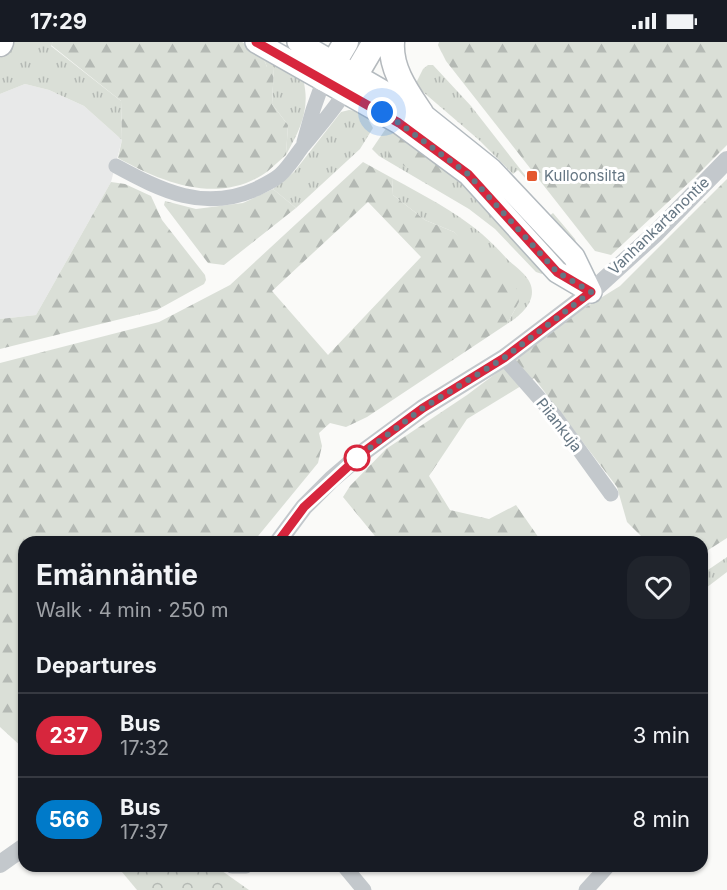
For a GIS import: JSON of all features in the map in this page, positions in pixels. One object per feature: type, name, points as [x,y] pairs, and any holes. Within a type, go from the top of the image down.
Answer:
[{"type":"highway","points":[[351,83],[375,42]]},
{"type":"highway","points":[[392,42],[396,69],[406,91],[421,113]]},
{"type":"main road","points":[[256,42],[335,61]]},
{"type":"main road","points":[[298,42],[335,61],[351,83],[399,123],[468,174],[557,272],[591,292]]},
{"type":"main road","points":[[351,83],[421,113],[491,170],[574,257],[591,292]]},
{"type":"street","points":[[304,145],[313,110],[335,61]]},
{"type":"street","points":[[116,166],[172,193],[196,198],[228,198],[248,192],[280,175],[326,120],[351,83]]},
{"type":"street","name":"Vanhankartanontie","points":[[282,536],[304,507],[366,450],[423,408],[504,358],[591,292],[656,232],[727,160]]},
{"type":"street","name":"Piiankuja","points":[[504,358],[554,415],[611,494]]},
{"type":"street","points":[[0,864],[18,851]]},
{"type":"street","points":[[350,872],[364,890]]},
{"type":"street","points":[[586,890],[602,872]]},
{"type":"shaded area","points":[[25,84],[49,90],[84,106],[122,140],[111,182],[36,315],[0,319],[0,94]]},
{"type":"green space","points":[[12,42],[53,42],[51,46],[121,101],[122,140],[84,106],[49,90],[25,84],[0,94],[0,58]]},
{"type":"green space","points":[[53,42],[242,42],[261,52],[267,67],[274,67],[272,104],[288,125],[286,155],[268,171],[250,182],[212,189],[173,182],[135,167],[118,158],[122,140],[121,101],[51,45]]},
{"type":"green space","points":[[439,42],[727,42],[727,145],[611,255],[595,251],[446,61],[438,45]]},
{"type":"green space","points":[[261,52],[303,79],[306,100],[303,118],[286,155],[288,125],[272,104],[274,67],[267,67]]},
{"type":"green space","points":[[428,65],[433,65],[471,106],[527,180],[518,170],[513,174],[479,140],[415,85],[423,69]]},
{"type":"green space","points":[[349,110],[364,112],[373,128],[360,149],[296,208],[273,189],[294,172],[341,112]]},
{"type":"green space","points":[[389,124],[455,174],[543,272],[542,274],[536,272],[495,229],[469,209],[379,156],[372,149]]},
{"type":"green space","points":[[397,138],[409,138],[455,174],[444,183],[433,182],[388,157],[389,147]]},
{"type":"green space","points":[[363,162],[392,178],[393,195],[425,220],[454,232],[516,285],[519,302],[507,324],[367,417],[346,427],[330,423],[319,433],[322,446],[318,463],[258,536],[18,536],[18,744],[0,727],[0,363],[159,322],[230,285]],"holes":[[[368,202],[421,257],[328,355],[272,291]]]},
{"type":"green space","points":[[392,178],[472,226],[524,274],[530,283],[532,296],[530,302],[517,317],[507,324],[519,302],[454,232],[425,220],[393,195]]},
{"type":"green space","points":[[727,179],[727,538],[708,550],[708,536],[641,536],[627,522],[617,487],[534,378],[467,419],[429,476],[450,510],[489,519],[516,505],[538,536],[375,536],[343,497],[350,486],[386,449],[467,395],[578,312],[620,286]]},
{"type":"green space","points":[[111,182],[125,184],[151,196],[162,220],[205,275],[204,284],[157,310],[0,349],[0,319],[36,315]]},
{"type":"green space","points":[[273,189],[296,208],[224,265],[208,263],[164,205],[165,201],[196,209],[243,203]]},
{"type":"green space","points":[[553,213],[575,239],[577,245],[548,217]]},
{"type":"green space","points":[[727,557],[727,572],[708,586],[708,570]]},
{"type":"green space","points":[[122,872],[224,872],[249,890],[137,890]]},
{"type":"bus line","name":"237","points":[[256,42],[399,123],[468,174],[557,272],[591,292],[504,358],[423,408],[366,450],[304,507],[282,536]]},
{"type":"place","name":"Kulloonsilta","points":[[532,176]]},
{"type":"route","points":[[357,458],[355,459],[423,408],[504,358],[591,292],[557,272],[468,174],[382,112]]}]
